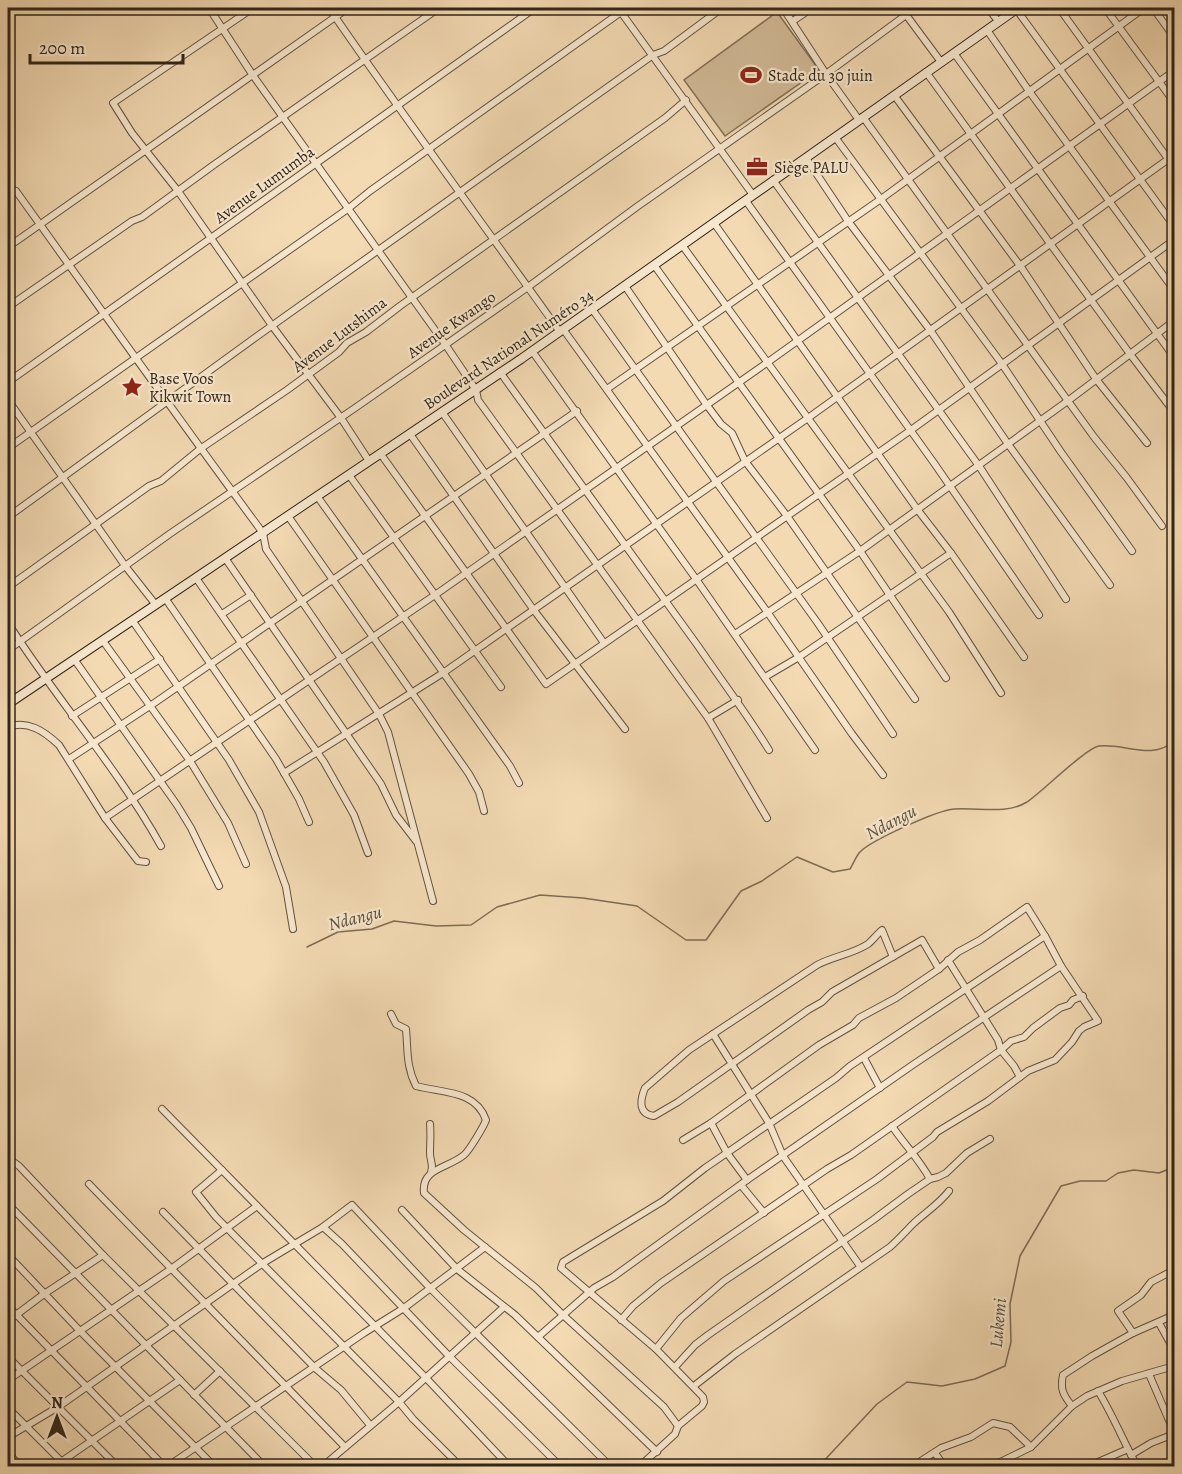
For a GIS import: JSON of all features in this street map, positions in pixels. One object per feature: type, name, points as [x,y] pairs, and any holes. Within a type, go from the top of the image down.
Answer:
[{"type":"main road","name":"Boulevard National Numéro 34","points":[[8,704],[476,390],[1017,8]]},
{"type":"street","points":[[209,8],[252,74],[445,344],[476,390],[478,400],[708,717],[767,818]]},
{"type":"street","points":[[253,8],[113,103],[132,133],[178,191],[273,327],[341,418],[369,461]]},
{"type":"street","points":[[329,8],[528,287],[608,389],[852,735],[883,775]]},
{"type":"street","points":[[8,247],[39,223],[348,8]]},
{"type":"street","points":[[8,307],[366,61],[439,8]]},
{"type":"street","name":"Avenue Lumumba","points":[[8,382],[536,8]]},
{"type":"street","points":[[8,448],[349,208],[621,11],[632,8]]},
{"type":"street","points":[[8,518],[653,55],[660,54],[722,8]]},
{"type":"street","points":[[783,8],[826,75],[908,179],[1162,526]]},
{"type":"street","points":[[793,21],[812,8]]},
{"type":"street","points":[[901,8],[941,62]]},
{"type":"street","points":[[989,8],[998,21]]},
{"type":"street","points":[[1017,8],[1174,226]]},
{"type":"street","points":[[1059,8],[1128,103],[1172,157],[1174,168]]},
{"type":"street","points":[[1105,8],[1174,102]]},
{"type":"street","points":[[608,389],[880,199],[1144,8]]},
{"type":"street","points":[[1153,8],[1174,38]]},
{"type":"street","points":[[621,11],[720,148],[789,263],[911,430],[1039,615]]},
{"type":"street","name":"Avenue Kwango","points":[[8,650],[171,533],[528,287],[720,148],[826,75],[906,15]]},
{"type":"street","points":[[987,30],[1174,290]]},
{"type":"street","points":[[954,53],[1174,357]]},
{"type":"street","points":[[105,818],[373,637],[768,362],[1174,70]]},
{"type":"street","points":[[926,72],[1174,412]]},
{"type":"street","points":[[894,95],[981,210],[1060,322],[1096,379],[1147,443]]},
{"type":"street","name":"Avenue Lutshima","points":[[8,586],[149,486],[160,481],[200,449],[665,118],[686,100]]},
{"type":"street","points":[[835,137],[1002,364],[1132,551]]},
{"type":"street","points":[[284,773],[443,673],[598,566],[1021,267],[1172,157]]},
{"type":"street","points":[[806,158],[848,221],[930,330],[1008,444],[1110,585]]},
{"type":"street","points":[[773,180],[979,466],[1066,599]]},
{"type":"street","points":[[8,187],[16,191],[200,449],[263,533],[266,549],[379,714],[388,732],[433,901]]},
{"type":"street","points":[[714,223],[1024,657]]},
{"type":"street","points":[[380,453],[546,684],[911,430],[1174,240]]},
{"type":"street","points":[[682,245],[964,633],[1001,693]]},
{"type":"street","points":[[654,265],[860,551],[946,678]]},
{"type":"street","points":[[625,286],[706,404],[721,424],[732,433],[745,461],[787,516],[915,699]]},
{"type":"street","points":[[592,309],[796,593],[893,735]]},
{"type":"street","points":[[735,634],[860,551],[1174,321]]},
{"type":"street","points":[[532,351],[765,676],[815,750]]},
{"type":"street","points":[[500,372],[738,700],[769,750]]},
{"type":"street","points":[[8,400],[126,567],[156,605]]},
{"type":"street","points":[[69,759],[178,687],[577,411]]},
{"type":"street","points":[[442,412],[604,643]]},
{"type":"street","points":[[410,434],[533,609],[625,729]]},
{"type":"street","points":[[349,475],[501,687]]},
{"type":"street","points":[[316,496],[510,766],[519,783]]},
{"type":"street","points":[[288,516],[470,774],[479,792],[484,811]]},
{"type":"street","points":[[765,676],[799,657],[951,553]]},
{"type":"street","points":[[225,558],[381,784],[404,827],[417,842]]},
{"type":"street","points":[[196,578],[243,642],[317,752],[349,804],[368,853]]},
{"type":"street","points":[[222,614],[251,596]]},
{"type":"street","points":[[165,598],[284,773],[309,822]]},
{"type":"street","points":[[132,620],[218,743],[259,812],[286,887],[293,929]]},
{"type":"street","points":[[8,623],[45,679],[133,799],[161,846]]},
{"type":"street","points":[[103,640],[190,761],[228,823],[246,864]]},
{"type":"street","points":[[74,659],[161,781],[191,828],[219,886]]},
{"type":"street","points":[[72,716],[131,680],[160,659]]},
{"type":"street","points":[[708,717],[738,700]]},
{"type":"street","points":[[8,727],[28,724],[45,733],[59,745],[105,818],[138,861],[146,862]]},
{"type":"street","points":[[656,1349],[681,1318],[724,1281],[877,1179],[937,1132],[988,1101],[1038,1066],[1055,1060],[1084,1027],[1098,1021],[1027,907],[948,960],[939,969],[819,1045],[711,1123],[683,1140]]},
{"type":"street","points":[[893,957],[882,930],[869,943],[856,950],[832,956],[689,1050],[645,1088],[641,1096],[641,1107],[650,1116],[658,1114],[822,1002],[832,992],[893,957],[922,940],[939,969]]},
{"type":"street","points":[[640,1467],[704,1402],[694,1386],[656,1349],[561,1268],[563,1262],[663,1201],[705,1167],[966,987],[1046,936]]},
{"type":"street","points":[[948,960],[998,1040],[1001,1050],[1020,1077]]},
{"type":"street","points":[[538,1337],[588,1293],[880,1088],[1062,966]]},
{"type":"street","points":[[621,1320],[633,1306],[661,1282],[892,1126],[1011,1041],[1024,1037],[1060,1008],[1070,1005],[1073,1000],[1083,996]]},
{"type":"street","points":[[392,1014],[396,1024],[406,1029],[407,1060],[416,1086],[439,1089],[472,1101],[482,1110],[486,1120],[466,1153],[449,1165],[431,1173],[423,1181],[424,1193],[429,1200],[484,1247],[536,1288],[664,1407],[678,1426]]},
{"type":"street","points":[[713,1034],[769,1123],[783,1155],[860,1266]]},
{"type":"street","points":[[864,1058],[880,1088]]},
{"type":"street","points":[[162,1109],[426,1378],[509,1467]]},
{"type":"street","points":[[711,1123],[744,1183],[764,1213]]},
{"type":"street","points":[[430,1124],[432,1147],[430,1153],[433,1164],[431,1173]]},
{"type":"street","points":[[892,1126],[910,1153],[920,1161],[930,1179]]},
{"type":"street","points":[[675,1367],[695,1345],[708,1335],[930,1179],[938,1178],[946,1173],[967,1153],[990,1139]]},
{"type":"street","points":[[8,1161],[19,1166],[103,1254],[315,1467]]},
{"type":"street","points":[[222,1170],[196,1192],[226,1228],[263,1263],[460,1467]]},
{"type":"street","points":[[89,1184],[345,1447]]},
{"type":"street","points":[[694,1386],[735,1354],[904,1236],[913,1224],[940,1203],[949,1191]]},
{"type":"street","points":[[8,1204],[264,1467]]},
{"type":"street","points":[[8,1437],[57,1407],[263,1263],[323,1227],[352,1205],[475,1333],[610,1467]]},
{"type":"street","points":[[8,1380],[171,1269],[257,1206]]},
{"type":"street","points":[[402,1210],[457,1269],[538,1337],[657,1452]]},
{"type":"street","points":[[163,1212],[315,1368],[341,1390],[370,1425]]},
{"type":"street","points":[[323,1227],[560,1467]]},
{"type":"street","points":[[8,1306],[166,1467],[432,1289],[484,1247]]},
{"type":"street","points":[[8,1321],[103,1254]]},
{"type":"street","points":[[9,1259],[214,1467]]},
{"type":"street","points":[[1133,1333],[1118,1311],[1141,1295],[1151,1282],[1174,1270]]},
{"type":"street","points":[[323,1467],[504,1307]]},
{"type":"street","points":[[1072,1406],[1063,1395],[1061,1386],[1063,1375],[1133,1333],[1174,1315]]},
{"type":"street","points":[[1159,1323],[1174,1350]]},
{"type":"street","points":[[8,1357],[117,1467]]},
{"type":"street","points":[[992,1467],[1031,1447],[1072,1406],[1098,1391],[1174,1366]]},
{"type":"street","points":[[194,1395],[220,1371]]},
{"type":"street","points":[[1089,1467],[1174,1433],[1149,1374]]},
{"type":"street","points":[[8,1407],[61,1465],[90,1441],[180,1380]]},
{"type":"street","points":[[1098,1391],[1112,1413],[1116,1426],[1137,1467]]},
{"type":"street","points":[[913,1467],[952,1443],[971,1437],[993,1423],[1010,1427],[1031,1447]]},
{"type":"street","points":[[8,1453],[20,1467]]},
{"type":"street","points":[[935,1453],[944,1467]]},
{"type":"shaded area","name":"Stade du 30 juin","points":[[777,12],[819,70],[725,136],[684,80]]},
{"type":"waterway","name":"Ndangu","points":[[307,947],[338,932],[372,929],[394,921],[436,926],[471,925],[497,907],[540,895],[583,898],[637,906],[686,940],[706,940],[741,891],[762,881],[797,857],[833,872],[850,869],[859,853],[865,848],[920,820],[954,809],[992,810],[1019,806],[1027,802],[1085,754],[1099,746],[1147,751],[1166,747],[1174,741]]},
{"type":"waterway","name":"Lukemi","points":[[819,1466],[877,1404],[907,1382],[942,1386],[975,1379],[1005,1366],[1011,1342],[1010,1304],[1020,1256],[1061,1186],[1080,1181],[1106,1181],[1118,1173],[1134,1170],[1159,1173],[1174,1167]]},
{"type":"place","name":"Stade du 30 juin","points":[[751,75]]},
{"type":"place","name":"Siège PALU","points":[[757,167]]},
{"type":"place","name":"Base Voos Kikwit Town","points":[[132,387]]}]
